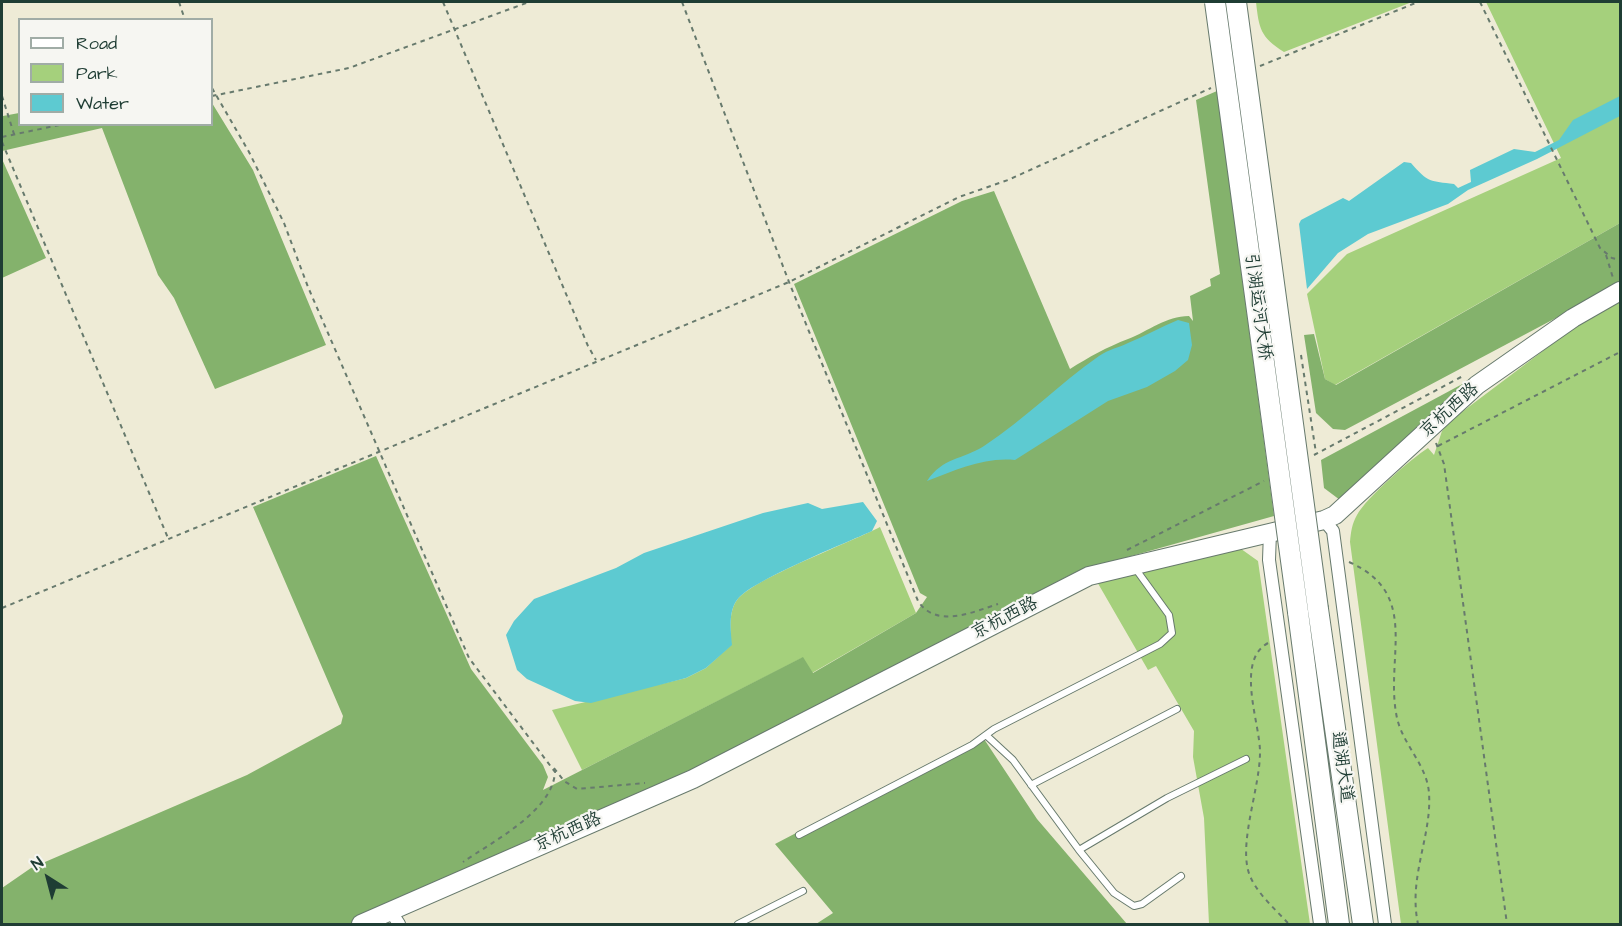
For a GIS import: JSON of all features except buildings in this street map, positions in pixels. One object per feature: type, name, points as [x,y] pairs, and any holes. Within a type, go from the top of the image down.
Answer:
[{"type":"main road","name":"引湖运河大桥","points":[[1215,2],[1298,612]]},
{"type":"main road","name":"引湖运河大桥","points":[[1236,2],[1318,609]]},
{"type":"main road","name":"京杭西路","points":[[361,924],[395,917],[693,778],[1089,576],[1129,558],[1324,520],[1350,504],[1477,385],[1530,346],[1617,293]]},
{"type":"main road","name":"通湖大道","points":[[1318,609],[1363,924]]},
{"type":"main road","name":"通湖大道","points":[[1298,612],[1339,924]]},
{"type":"street","points":[[1324,520],[1334,531],[1385,924]]},
{"type":"street","points":[[1270,532],[1269,560],[1320,924]]},
{"type":"lane","points":[[799,835],[1167,638],[1172,633],[1169,615],[1129,558]]},
{"type":"lane","points":[[1031,785],[1177,709]]},
{"type":"lane","points":[[987,736],[1013,760],[1079,850],[1114,893],[1134,906],[1142,904],[1181,876]]},
{"type":"lane","points":[[1079,850],[1167,798],[1246,759]]},
{"type":"lane","points":[[738,924],[803,891]]},
{"type":"path","points":[[178,2],[184,18]]},
{"type":"path","points":[[443,2],[596,361]]},
{"type":"path","points":[[529,2],[349,68],[213,95],[249,152],[284,223],[308,287],[377,450],[470,658],[564,782],[577,789],[646,783]]},
{"type":"path","points":[[682,2],[789,282],[924,609],[946,617],[999,604]]},
{"type":"path","points":[[1250,70],[1418,2]]},
{"type":"path","points":[[1480,2],[1600,248],[1612,258],[1620,260]]},
{"type":"path","points":[[2,608],[377,450],[789,282],[959,197],[1008,180],[1218,85]]},
{"type":"path","points":[[2,96],[14,134]]},
{"type":"path","points":[[2,137],[54,126]]},
{"type":"path","points":[[2,142],[168,538]]},
{"type":"path","points":[[1605,252],[1617,293]]},
{"type":"path","points":[[1438,446],[1620,352]]},
{"type":"path","points":[[1306,459],[1471,372]]},
{"type":"path","points":[[1428,430],[1438,446],[1444,464],[1507,924]]},
{"type":"path","points":[[1129,558],[1265,480]]},
{"type":"path","points":[[1341,560],[1367,570],[1380,581],[1391,600],[1396,620],[1394,677],[1397,720],[1427,779],[1429,796],[1417,863],[1415,910],[1418,924]]},
{"type":"path","points":[[1273,640],[1258,652],[1251,676],[1260,749],[1247,842],[1247,864],[1253,881],[1289,924]]},
{"type":"path","points":[[454,868],[531,815],[554,783],[555,772],[551,764]]},
{"type":"green space","points":[[1256,2],[1412,2],[1284,52],[1270,42],[1262,31]]},
{"type":"green space","points":[[1486,2],[1620,2],[1620,223],[1335,385],[1325,379],[1307,294],[1347,254],[1561,158]]},
{"type":"green space","points":[[1217,91],[1274,516],[1078,571],[692,769],[354,924],[2,924],[2,888],[31,868],[247,775],[341,724],[343,716],[253,507],[376,456],[471,669],[543,765],[548,777],[543,790],[803,657],[813,673],[916,613],[927,597],[920,593],[794,284],[962,201],[994,191],[1070,369],[1091,356],[1165,321],[1189,316],[1193,321],[1190,296],[1211,286],[1210,279],[1220,274],[1196,100]]},
{"type":"green space","points":[[213,105],[253,170],[326,345],[215,389],[174,298],[158,275],[102,128],[2,151],[2,111],[3,116],[18,113],[18,126],[213,126]]},
{"type":"green space","points":[[2,159],[46,258],[2,278]]},
{"type":"green space","points":[[1620,223],[1620,284],[1345,430],[1333,429],[1316,413],[1304,335],[1314,334],[1325,379],[1336,385]]},
{"type":"green space","points":[[1620,302],[1620,924],[1401,924],[1350,542],[1354,521],[1370,499],[1411,460],[1428,448],[1434,455],[1442,431],[1450,421],[1572,329]]},
{"type":"green space","points":[[1481,374],[1340,500],[1324,488],[1321,460]]},
{"type":"green space","points":[[880,527],[916,613],[812,673],[802,658],[582,770],[552,710],[686,678],[706,668],[731,645],[732,610],[737,600],[746,591],[781,572]]},
{"type":"green space","points":[[1237,546],[1258,561],[1310,924],[1209,924],[1204,818],[1193,757],[1194,731],[1156,666],[1148,670],[1096,580]]},
{"type":"green space","points":[[982,736],[1037,819],[1127,924],[816,924],[833,913],[775,844]]},
{"type":"water","points":[[1620,96],[1620,116],[1537,159],[1468,190],[1448,204],[1368,234],[1338,253],[1307,289],[1299,224],[1301,220],[1343,198],[1349,201],[1404,162],[1411,163],[1430,180],[1454,184],[1458,188],[1471,182],[1470,170],[1514,149],[1535,152],[1559,140],[1573,120]]},
{"type":"water","points":[[1178,320],[1189,323],[1192,345],[1188,360],[1175,371],[1147,387],[1108,401],[1015,460],[981,462],[927,481],[946,463],[976,451],[999,436],[1099,356]]},
{"type":"water","points":[[863,502],[877,521],[872,531],[779,573],[745,592],[737,600],[732,610],[732,645],[706,668],[686,678],[591,703],[575,701],[527,679],[517,670],[506,635],[514,621],[534,599],[616,568],[644,553],[763,513],[808,503],[822,509]]}]
